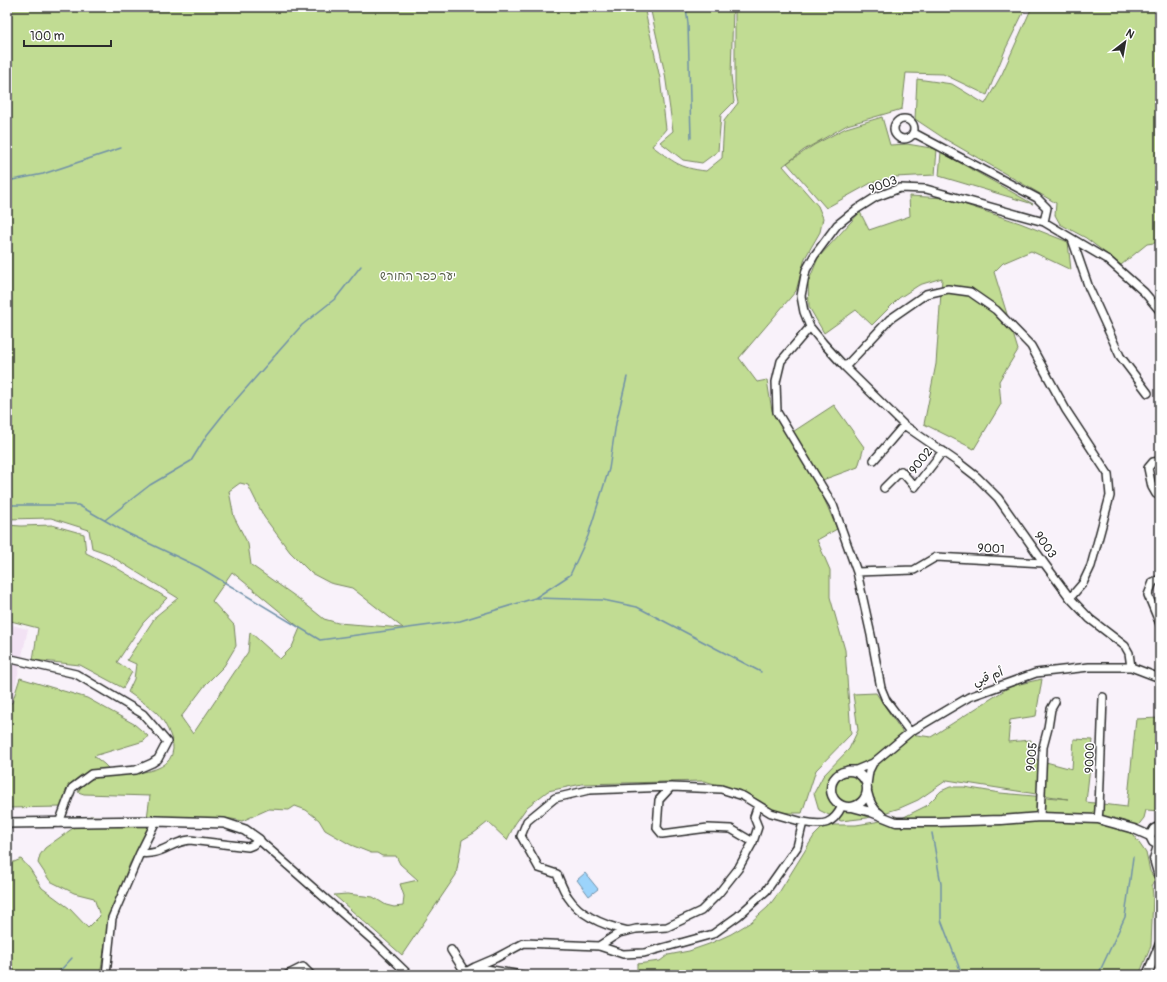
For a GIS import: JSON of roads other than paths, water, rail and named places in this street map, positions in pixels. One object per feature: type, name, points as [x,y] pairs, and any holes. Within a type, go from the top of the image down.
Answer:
[{"type":"main road","points":[[7,823],[156,821],[217,823],[231,824],[245,830],[259,840]]},
{"type":"street","points":[[914,133],[1037,198],[1047,208],[1044,222]]},
{"type":"street","name":"9003","points":[[1131,667],[1129,653],[1125,646],[1090,619],[1070,598],[1044,564],[998,498],[977,477],[904,425],[845,367],[810,327],[804,312],[801,296],[806,270],[814,256],[837,225],[857,209],[876,197],[900,188],[926,189],[1044,222],[1108,260],[1144,292],[1160,311]]},
{"type":"street","points":[[1072,239],[1089,288],[1120,356],[1148,393]]},
{"type":"street","points":[[845,367],[890,319],[926,294],[948,289],[970,292],[996,310],[1031,346],[1066,410],[1108,474],[1110,496],[1091,566],[1083,583],[1070,598]]},
{"type":"street","points":[[810,327],[781,361],[776,382],[777,412],[833,505],[857,572],[881,688],[886,700],[910,732]]},
{"type":"street","points":[[874,460],[904,425]]},
{"type":"street","name":"9002","points":[[884,488],[901,470],[915,487],[942,451]]},
{"type":"street","points":[[1156,494],[1152,487],[1148,468],[1153,462],[1160,461]]},
{"type":"street","name":"9001","points":[[857,572],[914,570],[936,557],[1044,564]]},
{"type":"street","points":[[1160,579],[1153,582],[1148,595],[1160,624]]},
{"type":"street","points":[[7,658],[76,674],[143,714],[167,742],[158,758],[152,763],[136,770],[92,774],[72,788],[59,823]]},
{"type":"street","name":"أم قبي","points":[[848,770],[856,770],[873,763],[910,732],[969,696],[1036,673],[1089,667],[1131,667]]},
{"type":"street","points":[[1131,667],[1160,678]]},
{"type":"street","name":"9000","points":[[1098,819],[1100,809],[1103,697]]},
{"type":"street","name":"9005","points":[[1040,817],[1043,747],[1051,709],[1055,702]]},
{"type":"street","points":[[852,807],[863,801],[867,788],[869,771],[873,763]]},
{"type":"street","points":[[886,818],[877,812],[872,806],[869,800],[865,779],[861,774],[848,770],[839,773],[834,778],[831,783],[831,795],[835,801],[842,806],[852,807],[896,822],[1002,820],[1040,817],[1098,819],[1150,836]]},
{"type":"street","points":[[628,931],[616,928],[585,915],[568,897],[557,874],[539,868],[521,836],[527,821],[555,798],[589,790],[671,787],[720,789],[743,796],[772,813],[817,825],[831,821],[838,815],[842,806]]},
{"type":"street","points":[[671,787],[659,800],[657,828],[662,834],[708,828],[731,829],[754,842]]},
{"type":"street","points":[[598,946],[619,933],[667,927],[701,911],[719,893],[738,869],[754,842],[758,827],[754,817],[758,805]]},
{"type":"street","points":[[106,975],[112,918],[140,853],[156,821]]},
{"type":"street","points":[[451,950],[463,974],[474,967],[496,958],[524,943],[598,946],[623,954],[644,953],[713,934],[738,916],[766,891],[797,848],[803,822]]},
{"type":"street","points":[[1160,826],[1154,829],[1150,836],[1152,842],[1159,846],[1154,859],[1160,880]]},
{"type":"street","points":[[140,853],[155,853],[180,842],[190,840],[248,847],[254,845],[259,840],[378,945],[409,975]]},
{"type":"street","points":[[1147,975],[1160,944]]},
{"type":"street","points":[[287,975],[303,967],[311,975]]},
{"type":"street","points":[[474,967],[521,975]]},
{"type":"water","points":[[585,873],[598,889],[589,896],[577,880]]},
{"type":"waterway","points":[[686,7],[688,24],[691,138]]},
{"type":"waterway","points":[[7,181],[43,174],[121,148]]},
{"type":"waterway","points":[[105,520],[150,485],[191,461],[207,435],[226,411],[302,325],[336,298],[361,266]]},
{"type":"waterway","points":[[7,505],[78,505],[127,533],[199,567],[320,640],[460,621],[535,598],[570,575],[588,536],[609,469],[616,423],[627,377]]},
{"type":"waterway","points":[[536,598],[603,600],[637,607],[761,672]]},
{"type":"waterway","points":[[932,833],[941,884],[941,920],[962,975]]},
{"type":"waterway","points":[[1098,975],[1125,917],[1133,857]]},
{"type":"waterway","points":[[56,975],[72,958]]},
{"type":"park label","name":"יער כפר החורש","points":[[418,276]]}]
